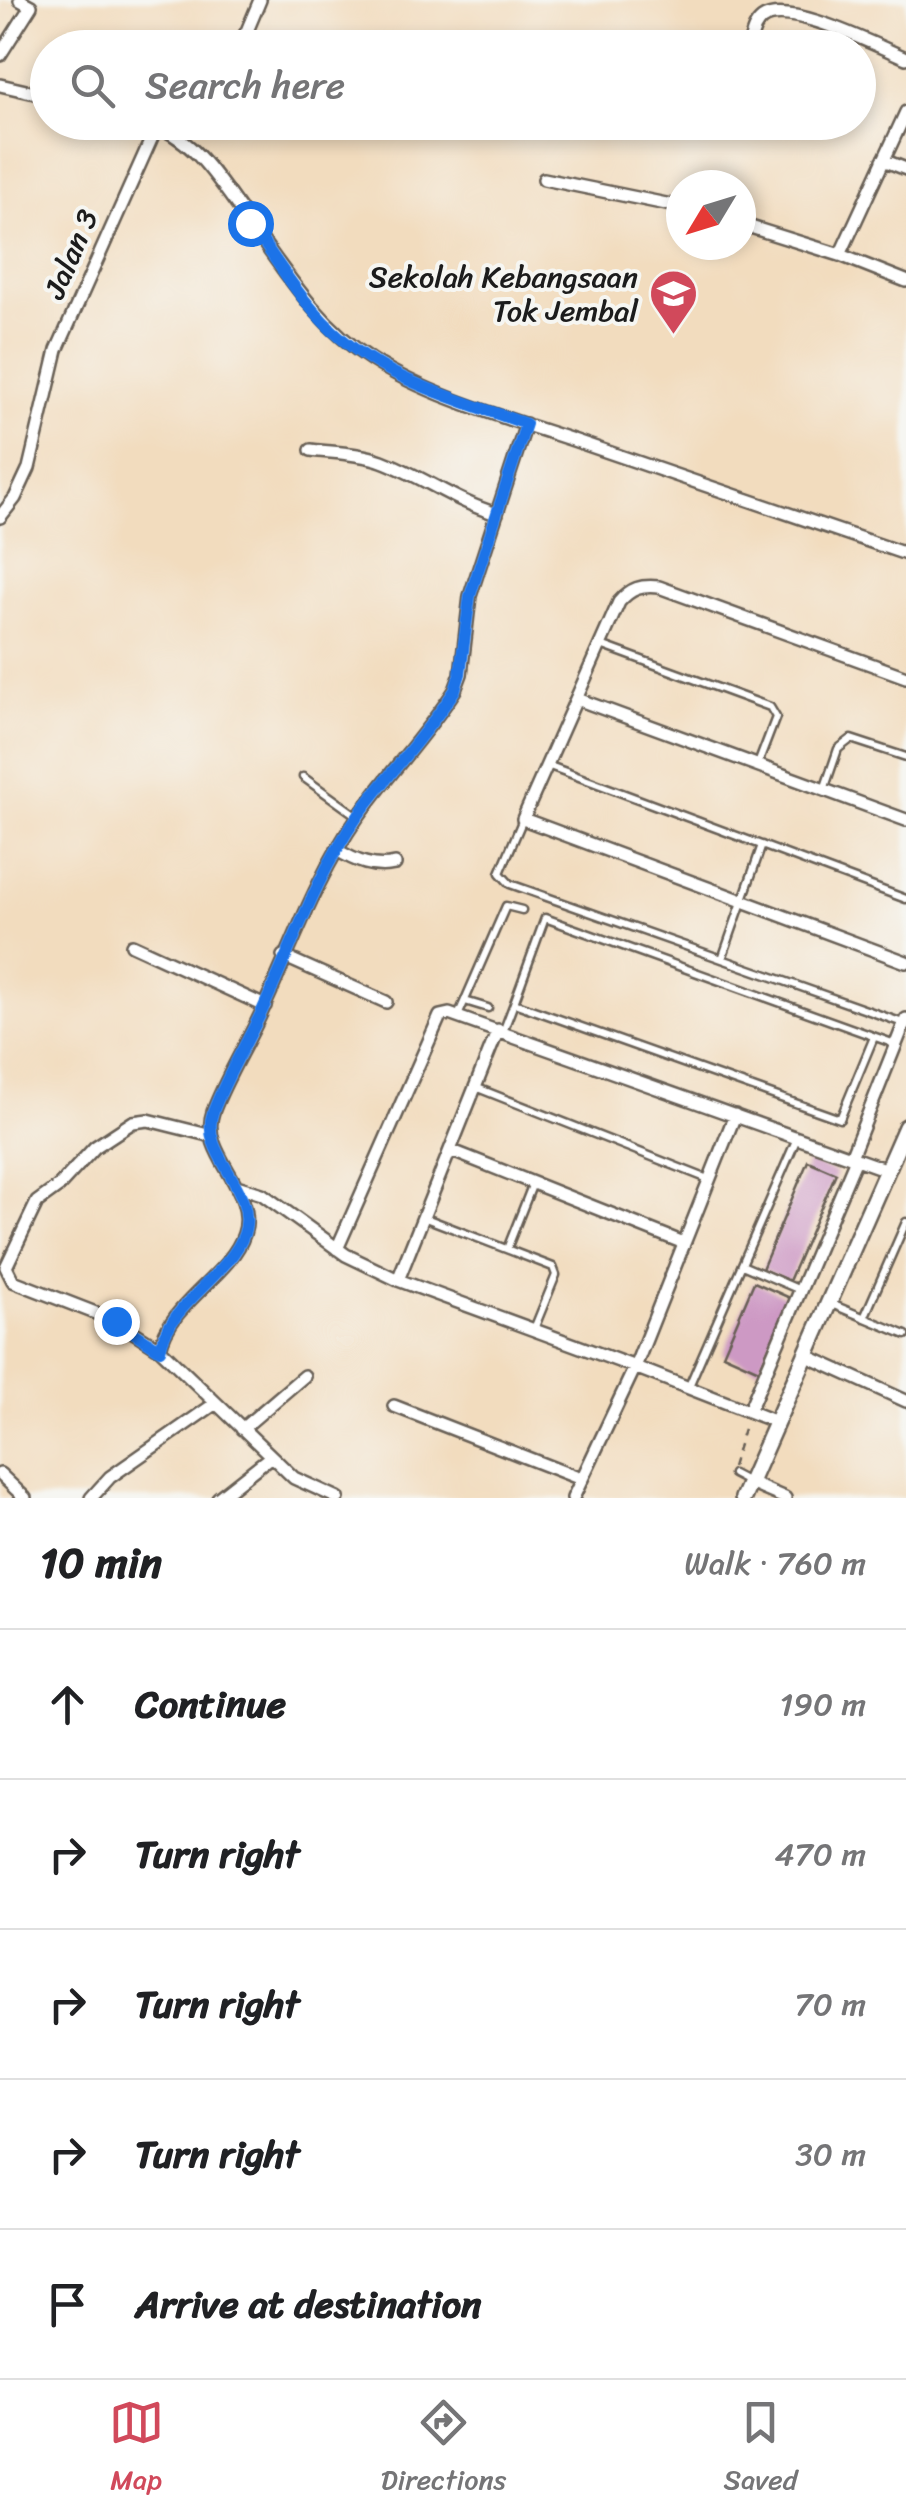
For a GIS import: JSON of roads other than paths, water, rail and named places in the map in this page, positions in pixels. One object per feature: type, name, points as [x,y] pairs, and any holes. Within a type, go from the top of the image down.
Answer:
[{"type":"main road","points":[[746,1490],[828,1303],[894,1167],[906,1126]]},
{"type":"street","points":[[0,55],[31,6],[20,0]]},
{"type":"street","points":[[245,30],[260,0]]},
{"type":"street","points":[[754,30],[765,16],[780,12],[837,30]]},
{"type":"street","points":[[876,46],[906,58]]},
{"type":"street","points":[[0,85],[30,92]]},
{"type":"street","points":[[840,255],[906,112]]},
{"type":"street","name":"Jalan 3","points":[[0,518],[29,468],[56,350],[144,140]]},
{"type":"street","points":[[187,140],[315,312],[340,338],[392,373],[526,424],[906,554]]},
{"type":"street","points":[[884,160],[906,168]]},
{"type":"street","points":[[544,179],[666,204]]},
{"type":"street","points":[[756,229],[840,255],[906,282]]},
{"type":"street","points":[[160,1350],[168,1325],[243,1238],[246,1218],[237,1186],[212,1136],[212,1114],[337,850],[455,690],[470,596],[526,424]]},
{"type":"street","points":[[311,450],[382,462],[470,506],[497,514]]},
{"type":"street","points":[[906,677],[660,587],[643,585],[627,592],[619,602],[523,820],[906,962]]},
{"type":"street","points":[[577,699],[906,820]]},
{"type":"street","points":[[337,850],[362,862],[395,864]]},
{"type":"street","points":[[132,946],[265,1006]]},
{"type":"street","points":[[284,956],[386,1002]]},
{"type":"street","points":[[337,1249],[440,1016],[449,1014],[853,1158],[894,1167]]},
{"type":"street","points":[[749,1411],[905,1021]]},
{"type":"street","points":[[398,1280],[475,1086],[501,1031]]},
{"type":"street","points":[[572,1498],[636,1367],[735,1116]]},
{"type":"street","points":[[212,1136],[140,1119],[96,1147],[59,1186],[37,1202],[4,1276],[116,1321],[160,1350],[294,1478],[338,1498]]},
{"type":"street","points":[[450,1150],[684,1244]]},
{"type":"street","points":[[237,1186],[262,1194],[337,1249],[398,1280],[776,1422]]},
{"type":"street","points":[[805,1355],[906,1401]]},
{"type":"street","points":[[242,1429],[304,1376]]},
{"type":"street","points":[[91,1498],[110,1477],[216,1403]]},
{"type":"street","points":[[394,1406],[581,1479]]},
{"type":"street","points":[[218,1498],[270,1457]]},
{"type":"street","points":[[0,1474],[25,1498]]},
{"type":"street","points":[[746,1490],[785,1498]]},
{"type":"lane","points":[[600,644],[770,707],[776,716],[758,766]]},
{"type":"lane","points":[[824,790],[838,749],[851,739],[906,757]]},
{"type":"lane","points":[[547,765],[906,899]]},
{"type":"lane","points":[[304,777],[358,817]]},
{"type":"lane","points":[[523,820],[500,873],[510,884],[905,1021]]},
{"type":"lane","points":[[722,958],[762,846]]},
{"type":"lane","points":[[458,1016],[506,906],[522,910]]},
{"type":"lane","points":[[501,1031],[545,918],[895,1044]]},
{"type":"lane","points":[[465,1001],[488,1008]]},
{"type":"lane","points":[[514,1002],[840,1119],[874,1037]]},
{"type":"lane","points":[[475,1086],[710,1180]]},
{"type":"lane","points":[[689,1387],[797,1138]]},
{"type":"lane","points":[[507,1249],[533,1183]]},
{"type":"lane","points":[[424,1217],[553,1266],[556,1274],[533,1330]]},
{"type":"lane","points":[[864,1318],[906,1222]]},
{"type":"lane","points":[[742,1265],[800,1290]]},
{"type":"lane","points":[[828,1303],[906,1336]]},
{"type":"lane","points":[[734,1474],[746,1490]]},
{"type":"place","name":"Sekolah Kebangsaan Tok Jembal","points":[[673,336]]}]
